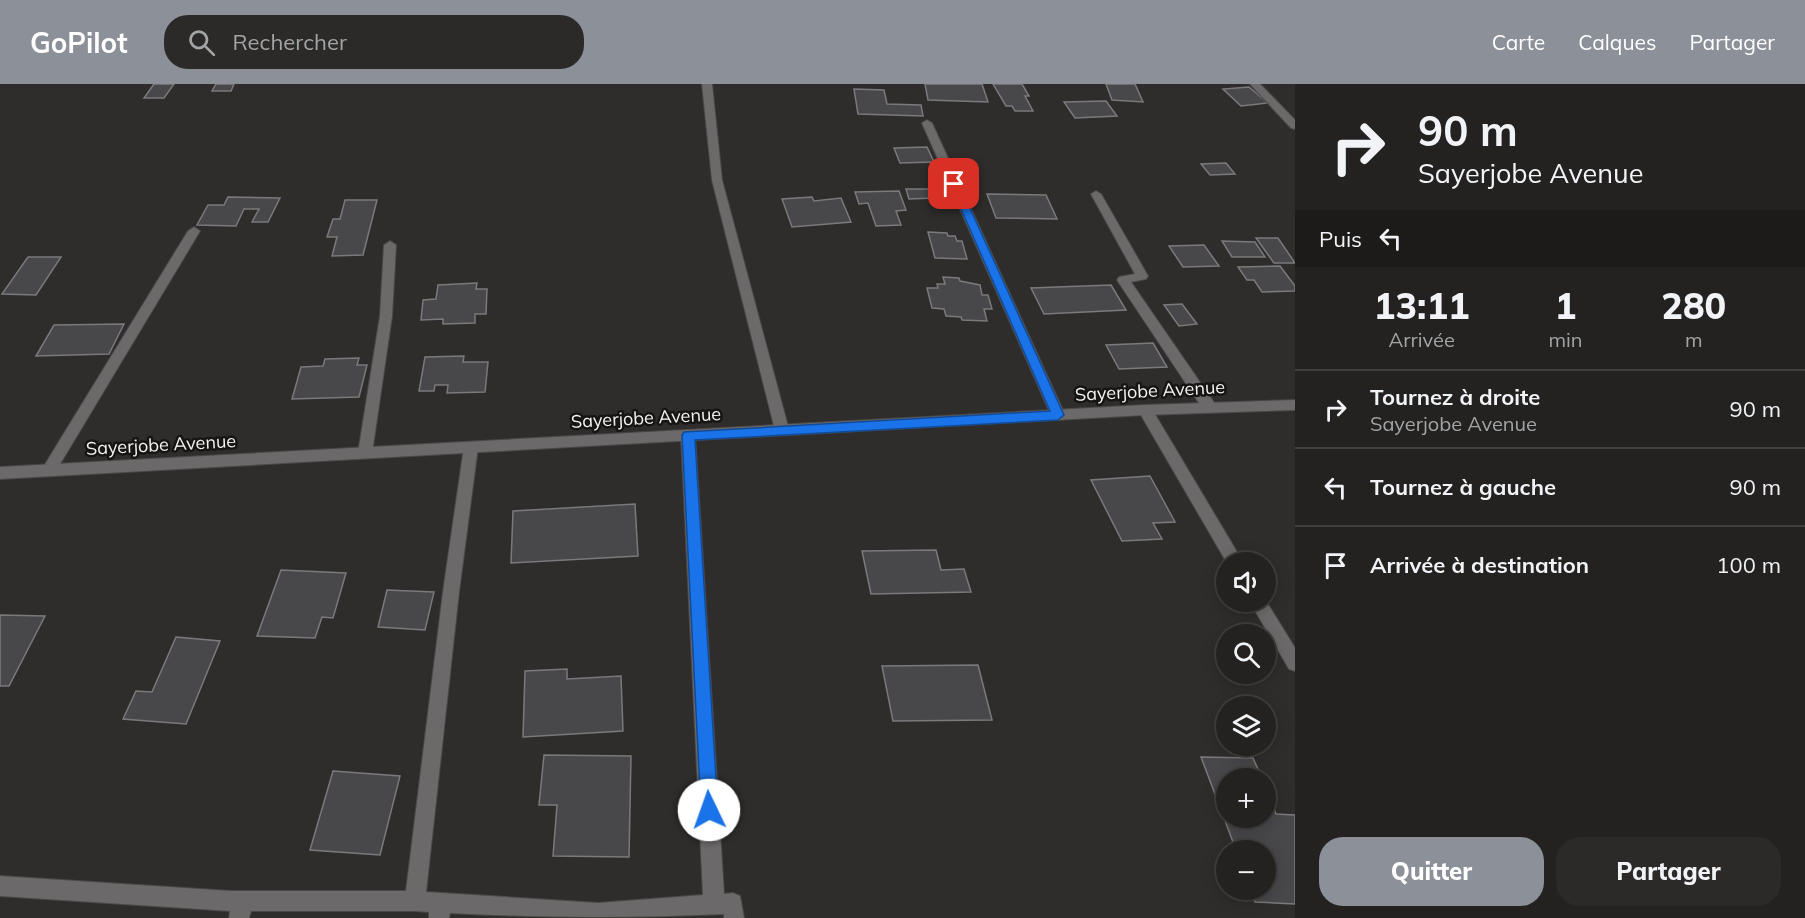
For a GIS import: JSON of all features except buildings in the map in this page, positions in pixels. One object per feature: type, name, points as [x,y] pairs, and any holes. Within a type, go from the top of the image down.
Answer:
[{"type":"street","points":[[707,84],[717,180],[782,430]]},
{"type":"street","points":[[1255,84],[1295,126]]},
{"type":"street","points":[[927,123],[1058,415]]},
{"type":"street","points":[[1096,194],[1142,276],[1123,279],[1210,408]]},
{"type":"street","points":[[49,470],[194,231]]},
{"type":"street","points":[[365,453],[386,316],[390,245]]},
{"type":"street","name":"Sayerjobe Avenue","points":[[0,473],[1145,410],[1295,405]]},
{"type":"street","points":[[1145,410],[1229,552]]},
{"type":"street","points":[[688,435],[714,904]]},
{"type":"street","points":[[415,901],[451,592],[471,447]]},
{"type":"street","points":[[1264,612],[1295,663]]},
{"type":"street","points":[[0,886],[241,909],[415,901],[440,910],[598,913],[733,903],[734,918]]},
{"type":"route","points":[[709,810],[688,435],[1058,415],[954,184]]}]
